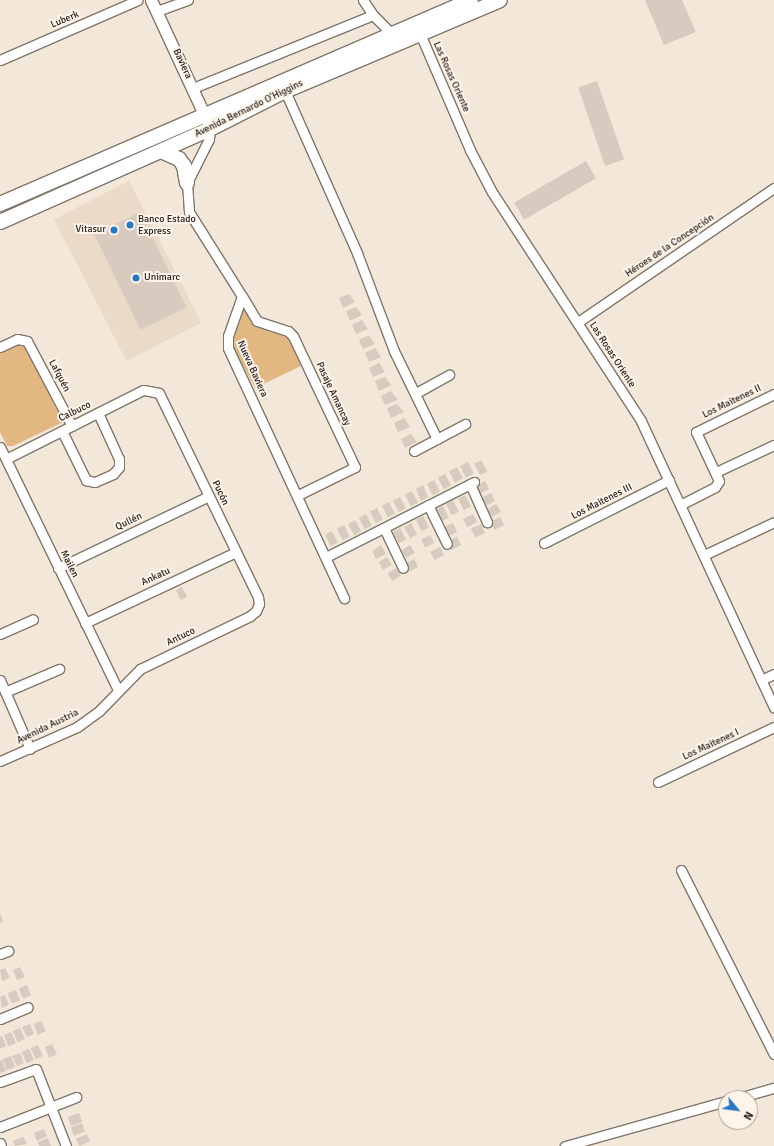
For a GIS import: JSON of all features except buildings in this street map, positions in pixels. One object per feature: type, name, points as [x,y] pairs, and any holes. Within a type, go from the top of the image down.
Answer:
[{"type":"main road","name":"Avenida Bernardo O'Higgins","points":[[418,29],[471,0]]},
{"type":"main road","name":"Avenida Bernardo O'Higgins","points":[[0,204],[204,114],[481,3],[500,0]]},
{"type":"main road","name":"Avenida Bernardo O'Higgins","points":[[0,222],[210,129],[396,38]]},
{"type":"main road","points":[[162,151],[179,159],[184,166],[187,183]]},
{"type":"main road","points":[[57,178],[63,193]]},
{"type":"street","name":"Luberk","points":[[0,60],[138,0]]},
{"type":"street","name":"Baviera","points":[[151,0],[193,88],[210,129]]},
{"type":"street","points":[[157,11],[188,0]]},
{"type":"street","points":[[363,0],[373,15],[396,38]]},
{"type":"street","points":[[193,88],[373,15]]},
{"type":"street","name":"Las Rosas Oriente","points":[[418,29],[480,170],[641,421],[774,708]]},
{"type":"street","points":[[285,91],[357,253],[394,351],[416,393],[437,439]]},
{"type":"street","points":[[210,129],[209,139],[187,183],[189,212],[242,296]]},
{"type":"street","name":"Héroes de la Concepción","points":[[578,322],[774,188]]},
{"type":"street","name":"Nueva Baviera","points":[[242,296],[228,336],[228,348],[298,495],[344,598]]},
{"type":"street","name":"Pasaje Amancay","points":[[242,296],[257,321],[294,336],[355,467],[298,495]]},
{"type":"street","name":"Lafquén","points":[[0,347],[17,339],[24,339],[29,344],[72,426]]},
{"type":"street","points":[[416,393],[449,375]]},
{"type":"street","name":"Calbuco","points":[[6,459],[143,390],[154,391]]},
{"type":"street","name":"Pucón","points":[[154,391],[164,401],[210,496],[258,597],[258,608]]},
{"type":"street","name":"Los Maitenes II","points":[[716,472],[696,432],[774,394]]},
{"type":"street","points":[[62,431],[86,480],[97,482],[115,472],[120,465],[98,413]]},
{"type":"street","points":[[414,450],[465,424]]},
{"type":"street","points":[[680,505],[715,488],[719,481],[716,472],[774,445]]},
{"type":"street","name":"Mailen","points":[[0,447],[118,690]]},
{"type":"street","name":"Los Maitenes III","points":[[544,543],[669,480]]},
{"type":"street","points":[[326,557],[472,483],[487,522]]},
{"type":"street","name":"Qullén","points":[[58,568],[210,496]]},
{"type":"street","points":[[428,505],[447,544]]},
{"type":"street","points":[[704,555],[774,522]]},
{"type":"street","points":[[384,528],[403,568]]},
{"type":"street","name":"Ankatu","points":[[85,623],[236,552]]},
{"type":"street","name":"Antuco","points":[[118,690],[140,669],[250,616],[258,608]]},
{"type":"street","points":[[0,634],[33,619]]},
{"type":"street","points":[[5,692],[59,669]]},
{"type":"street","points":[[761,680],[774,674]]},
{"type":"street","points":[[0,680],[30,748]]},
{"type":"street","name":"Avenida Austria","points":[[0,762],[77,727],[99,711],[118,690]]},
{"type":"street","name":"Los Maitenes I","points":[[658,782],[774,727]]},
{"type":"street","points":[[681,870],[774,1054]]},
{"type":"street","points":[[0,1019],[28,1007]]},
{"type":"street","points":[[0,1082],[36,1068],[66,1146]]},
{"type":"street","points":[[758,1092],[774,1088]]},
{"type":"street","points":[[0,1127],[76,1097]]},
{"type":"street","points":[[565,1146],[718,1103]]},
{"type":"shaded area","points":[[129,181],[201,323],[126,361],[54,219]]},
{"type":"shaded area","points":[[244,308],[253,326],[289,338],[301,366],[255,388],[235,351],[233,338]]},
{"type":"shaded area","points":[[20,343],[25,346],[63,422],[13,446],[7,446],[0,432],[0,352]]},
{"type":"place","name":"Banco Estado Express","points":[[130,225]]},
{"type":"place","name":"Vitasur","points":[[114,230]]},
{"type":"place","name":"Unimarc","points":[[136,278]]}]
